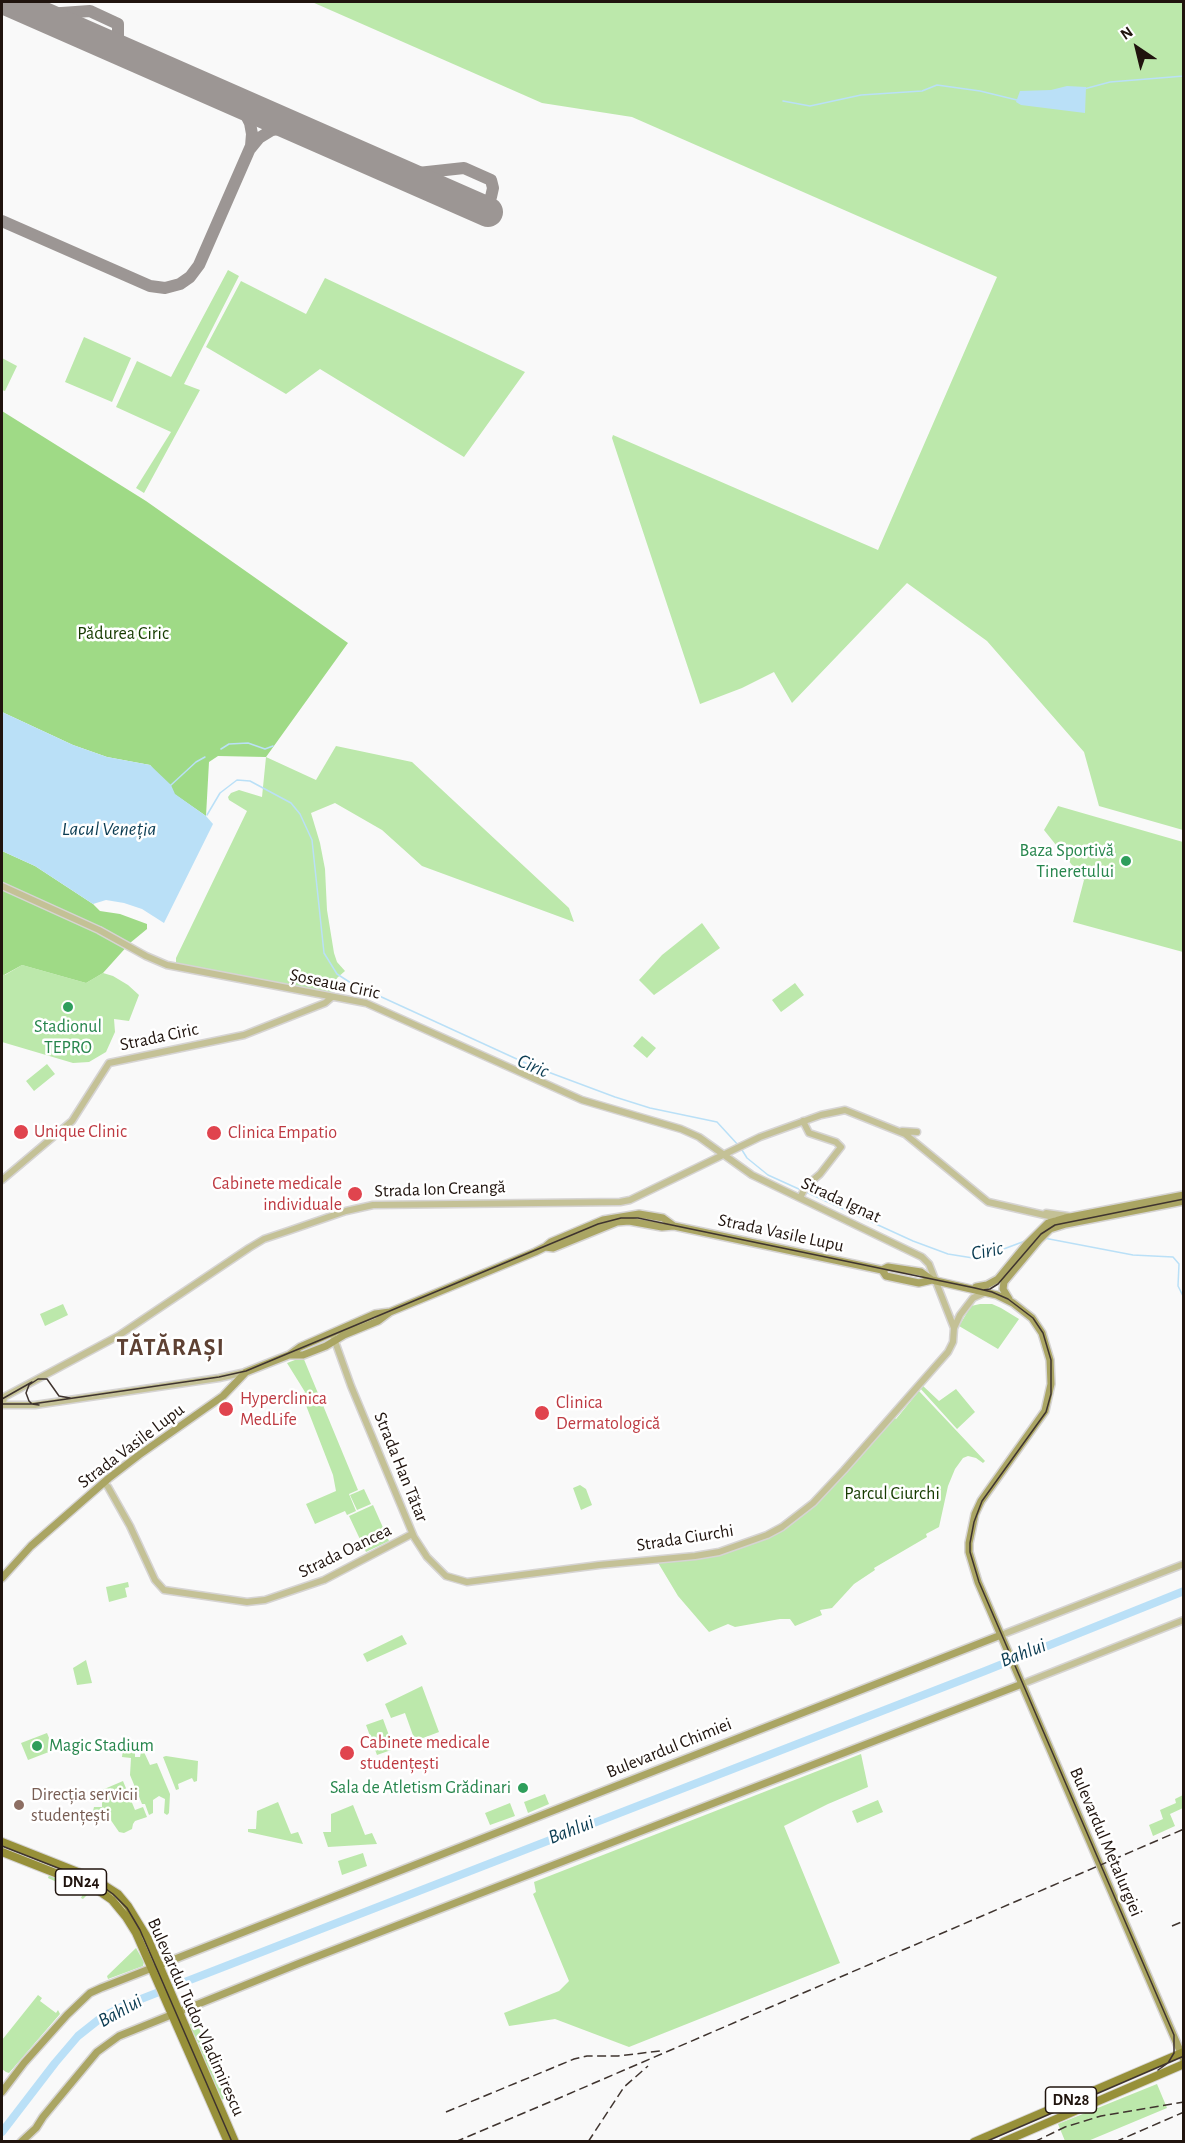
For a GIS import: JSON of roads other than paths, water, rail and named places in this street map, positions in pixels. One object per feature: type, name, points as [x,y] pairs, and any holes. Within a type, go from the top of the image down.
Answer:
[{"type":"main road","points":[[1013,1303],[1005,1293],[1003,1286],[1036,1238],[1045,1229],[1071,1217],[1184,1195]]},
{"type":"main road","points":[[1054,1224],[1184,1201]]},
{"type":"main road","name":"Strada Vasile Lupu","points":[[2,1578],[31,1546],[104,1483],[139,1455],[223,1396],[246,1372],[375,1314],[390,1312],[545,1247],[553,1248],[624,1221],[674,1227],[882,1270],[888,1267],[921,1272],[934,1280],[987,1292],[1013,1303],[1032,1318],[1042,1334],[1050,1360],[1051,1384],[1045,1412],[975,1511],[969,1547],[972,1565],[1002,1639]]},
{"type":"main road","points":[[971,1288],[987,1285],[998,1279],[1026,1245],[1036,1238]]},
{"type":"main road","name":"Strada Vasile Lupu","points":[[882,1270],[886,1276],[919,1283],[934,1280]]},
{"type":"main road","name":"Strada Vasile Lupu","points":[[289,1354],[303,1355],[378,1322],[390,1312]]},
{"type":"main road","name":"Bulevardul Metalurgiei","points":[[1002,1639],[1183,2057]]},
{"type":"main road","name":"Bulevardul Chimiei","points":[[2,2092],[24,2063],[90,1993],[158,1964],[1002,1639]]},
{"type":"main road","points":[[21,2142],[36,2128],[104,2046],[119,2036],[262,1977],[1022,1684]]},
{"type":"main road","name":"Bulevardul Tudor Vladimirescu","points":[[2,1842],[85,1874],[118,1894],[138,1920],[158,1964],[158,1974],[171,2004],[235,2142]]},
{"type":"main road","name":"Bulevardul Tudor Vladimirescu","points":[[2,1852],[89,1886],[112,1900],[158,1964]]},
{"type":"main road","name":"Bulevardul Tudor Vladimirescu","points":[[176,2014],[228,2142]]},
{"type":"main road","name":"DN28","points":[[974,2142],[1183,2057]]},
{"type":"main road","name":"DN28","points":[[1003,2142],[1183,2057]]},
{"type":"main road","points":[[32,2142],[36,2128]]},
{"type":"street","name":"Șoseaua Ciric","points":[[2,886],[99,930],[167,965],[376,1006],[582,1100],[681,1129],[706,1141],[723,1156]]},
{"type":"street","name":"Strada Ciric","points":[[2,1180],[72,1121],[109,1063],[244,1035],[325,1003],[332,997]]},
{"type":"street","name":"Strada Ion Creangă","points":[[3,1401],[14,1392],[118,1336],[264,1239],[346,1211],[373,1204],[620,1202],[657,1188],[781,1128],[845,1110],[900,1131]]},
{"type":"street","points":[[801,1196],[806,1186],[820,1174],[842,1147],[836,1142],[809,1133],[803,1121]]},
{"type":"street","points":[[900,1131],[916,1132]]},
{"type":"street","points":[[900,1131],[988,1202],[1049,1216],[1054,1224]]},
{"type":"street","name":"Strada Ignat","points":[[723,1156],[752,1175],[914,1251],[929,1264],[934,1280]]},
{"type":"street","points":[[1039,1214],[1071,1217]]},
{"type":"street","points":[[1039,1214],[1046,1220],[1045,1229]]},
{"type":"street","points":[[934,1280],[954,1328]]},
{"type":"street","points":[[971,1288],[973,1299]]},
{"type":"street","name":"Strada Ciurchi","points":[[467,1582],[599,1565],[695,1556],[719,1552],[767,1535],[791,1521],[813,1503],[844,1470],[948,1352],[960,1315],[973,1299],[987,1292]]},
{"type":"street","name":"Strada Han Tătar","points":[[332,1333],[351,1386],[412,1534],[427,1557],[446,1576],[467,1582]]},
{"type":"street","points":[[3,1401],[20,1406],[41,1404],[246,1372]]},
{"type":"street","name":"Strada Oancea","points":[[104,1483],[140,1546],[155,1580],[164,1590],[247,1602],[272,1598],[324,1581],[412,1534]]},
{"type":"street","name":"Bulevardul Chimiei","points":[[1002,1639],[1184,1564]]},
{"type":"street","points":[[1022,1684],[1184,1620]]},
{"type":"water","points":[[1067,86],[1086,87],[1085,113],[1021,105],[1016,102],[1020,91],[1051,90]]},
{"type":"water","name":"Lacul Veneția","points":[[2,712],[73,745],[107,757],[150,765],[171,785],[175,794],[206,816],[213,824],[164,923],[142,909],[124,903],[106,900],[93,904],[35,866],[2,851]]},
{"type":"waterway","points":[[1084,89],[1110,82],[1184,76]]},
{"type":"waterway","points":[[783,101],[810,106],[861,95],[922,91],[937,85],[980,91],[1017,100]]},
{"type":"waterway","points":[[221,749],[229,744],[248,743],[265,749],[273,746]]},
{"type":"waterway","points":[[171,785],[196,762],[205,757]]},
{"type":"waterway","name":"Ciric","points":[[207,815],[220,793],[237,780],[250,781],[291,803],[300,814],[312,840],[324,953],[337,974],[351,983],[532,1066],[650,1108],[717,1122],[739,1146]]},
{"type":"waterway","name":"Ciric","points":[[742,1150],[747,1158],[768,1175],[801,1190]]},
{"type":"waterway","name":"Ciric","points":[[806,1192],[913,1241],[948,1254],[973,1258],[1025,1241]]},
{"type":"waterway","name":"Ciric","points":[[1044,1238],[1133,1255],[1173,1257],[1179,1264],[1178,1286],[1184,1298]]},
{"type":"waterway","name":"Bahlui","points":[[2,2132],[78,2036],[102,2017],[123,2006],[985,1671],[1184,1591]]},
{"type":"tram line","points":[[983,1290],[998,1284],[1041,1234],[1055,1225],[1184,1199]]},
{"type":"tram line","points":[[2,1404],[32,1404],[219,1377],[246,1371],[598,1224],[621,1218],[638,1218],[975,1288],[1008,1299],[1033,1318],[1043,1333],[1051,1360],[1051,1394],[1046,1412],[982,1501],[974,1522],[970,1552],[979,1582],[1174,2035],[1174,2053],[1168,2063],[1158,2070]]},
{"type":"tram line","points":[[39,1405],[32,1404],[26,1393],[29,1385],[38,1379],[47,1379],[59,1396],[70,1398]]},
{"type":"tram line","points":[[2,1399],[32,1382]]},
{"type":"tram line","points":[[2,1846],[99,1884],[127,1908],[140,1930],[232,2142]]},
{"type":"tram line","points":[[985,2142],[1184,2056]]},
{"type":"railway","points":[[455,2142],[1184,1829]]},
{"type":"railway","points":[[1172,1926],[1184,1921]]},
{"type":"railway","points":[[446,2112],[574,2059],[660,2051]]},
{"type":"railway","points":[[588,2142],[624,2087],[648,2066]]},
{"type":"railway","points":[[1034,2142],[1065,2127],[1101,2116],[1184,2102]]},
{"type":"railway","points":[[1115,2142],[1184,2112]]},
{"type":"place","name":"Baza Sportivă Tineretului","points":[[1126,861]]},
{"type":"place","name":"Stadionul TEPRO","points":[[68,1007]]},
{"type":"place","name":"Unique Clinic","points":[[21,1132]]},
{"type":"place","name":"Clinica Empatio","points":[[214,1133]]},
{"type":"place","name":"Cabinete medicale individuale","points":[[355,1194]]},
{"type":"place","name":"Hyperclinica MedLife","points":[[226,1409]]},
{"type":"place","name":"Clinica Dermatologică","points":[[542,1413]]},
{"type":"place","name":"Magic Stadium","points":[[37,1746]]},
{"type":"place","name":"Cabinete medicale studențești","points":[[347,1753]]},
{"type":"place","name":"Sala de Atletism Grădinari","points":[[523,1788]]},
{"type":"place","name":"Direcția servicii studențești","points":[[19,1805]]},
{"type":"district","name":"TĂTĂRAȘI","points":[[171,1348]]},
{"type":"park label","name":"Pădurea Ciric","points":[[123,634]]},
{"type":"park label","name":"Parcul Ciurchi","points":[[892,1494]]}]
